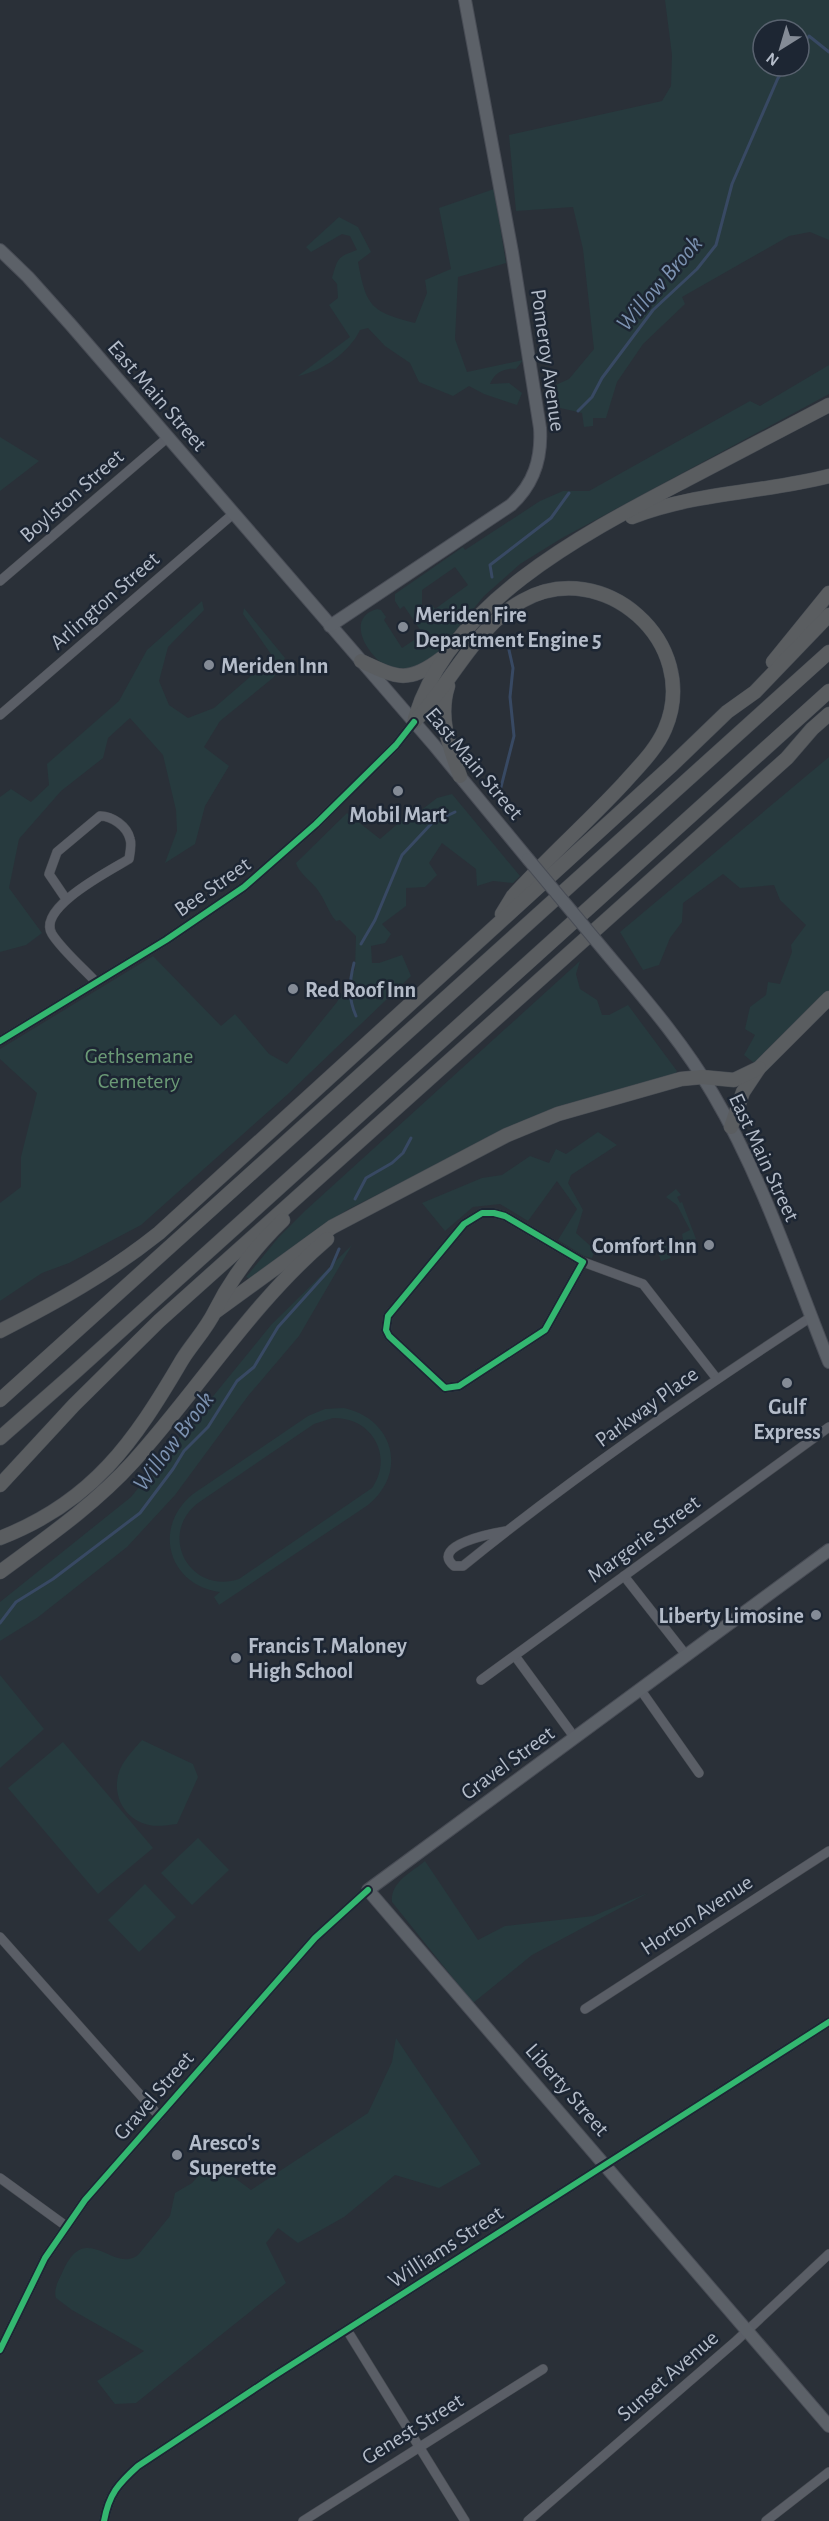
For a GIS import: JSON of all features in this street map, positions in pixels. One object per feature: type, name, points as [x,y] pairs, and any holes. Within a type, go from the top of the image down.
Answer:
[{"type":"highway","points":[[414,722],[421,699],[453,649],[483,613],[521,578],[616,517],[829,405]]},
{"type":"highway","points":[[599,529],[655,508],[685,500],[829,476]]},
{"type":"highway","points":[[414,722],[431,705],[482,636],[509,610],[537,594],[566,589],[595,592],[619,601],[632,609],[658,637],[670,668],[671,707],[664,730],[655,746],[603,805],[513,896],[497,924]]},
{"type":"highway","points":[[0,1331],[70,1294],[120,1263],[159,1233],[671,766],[727,712],[786,646],[829,593]]},
{"type":"highway","points":[[727,712],[755,692],[829,615]]},
{"type":"highway","points":[[361,661],[393,675],[408,677],[425,670],[453,649]]},
{"type":"highway","points":[[0,1400],[829,652]]},
{"type":"highway","points":[[452,675],[445,698],[443,718],[460,776]]},
{"type":"highway","points":[[0,1438],[829,691]]},
{"type":"highway","points":[[787,758],[812,729],[829,714]]},
{"type":"highway","points":[[0,1485],[67,1412],[135,1344],[215,1270],[787,758],[829,724]]},
{"type":"highway","points":[[731,1127],[743,1092],[759,1068],[829,998]]},
{"type":"highway","points":[[215,1312],[332,1227],[342,1224],[444,1167],[547,1118],[681,1079],[702,1077],[734,1080],[759,1068]]},
{"type":"highway","points":[[0,1538],[56,1509],[111,1465],[149,1416],[192,1344],[253,1253],[280,1223],[316,1189],[329,1170]]},
{"type":"highway","points":[[0,1572],[75,1515],[120,1476],[272,1292],[342,1224]]},
{"type":"highway","points":[[0,1320],[39,1302],[70,1294]]},
{"type":"main road","name":"Pomeroy Avenue","points":[[330,626],[512,505],[528,488],[540,453],[540,428],[512,252],[465,0]]},
{"type":"main road","name":"East Main Street","points":[[0,250],[50,301],[460,776],[608,955],[702,1077],[731,1127],[764,1198],[829,1362]]},
{"type":"main road","name":"Gravel Street","points":[[368,1890],[829,1550]]},
{"type":"main road","name":"Liberty Street","points":[[368,1890],[829,2426]]},
{"type":"street","name":"Boylston Street","points":[[0,581],[167,438]]},
{"type":"street","name":"Arlington Street","points":[[2,708],[234,514]]},
{"type":"street","name":"Bee Street","points":[[0,1041],[203,916],[259,875],[369,772],[403,737],[414,722]]},
{"type":"street","points":[[66,899],[49,874],[57,852],[100,816],[109,816],[124,827],[130,839],[129,859],[66,899],[50,922],[51,933],[96,982]]},
{"type":"street","points":[[583,1262],[545,1330],[453,1388],[445,1388],[439,1384],[389,1336],[386,1330],[388,1316],[395,1306],[464,1224],[482,1214],[494,1213],[505,1216],[583,1262],[643,1284],[717,1379]]},
{"type":"street","name":"Parkway Place","points":[[506,1531],[472,1539],[452,1550],[448,1555],[449,1562],[454,1566],[463,1566],[506,1531],[717,1379],[811,1317]]},
{"type":"street","name":"Margerie Street","points":[[480,1680],[829,1427]]},
{"type":"street","points":[[624,1576],[686,1655]]},
{"type":"street","points":[[515,1656],[575,1738]]},
{"type":"street","points":[[640,1689],[699,1773]]},
{"type":"street","name":"Horton Avenue","points":[[585,2009],[829,1851]]},
{"type":"street","name":"Gravel Street","points":[[0,2350],[39,2270],[66,2226],[86,2200],[315,1938],[368,1890]]},
{"type":"street","points":[[0,1937],[159,2116]]},
{"type":"street","name":"Williams Street","points":[[104,2521],[107,2502],[118,2483],[138,2466],[274,2376],[829,2022]]},
{"type":"street","points":[[0,2178],[66,2226]]},
{"type":"street","name":"Sunset Avenue","points":[[528,2521],[748,2330],[829,2254]]},
{"type":"street","points":[[347,2330],[465,2521]]},
{"type":"street","name":"Genest Street","points":[[303,2521],[543,2369]]},
{"type":"street","points":[[766,2521],[829,2472]]},
{"type":"green space","points":[[665,0],[829,0],[829,240],[810,232],[789,236],[682,297],[685,304],[643,344],[617,382],[606,418],[593,418],[593,426],[584,427],[582,413],[556,407],[549,388],[569,379],[594,349],[583,249],[573,207],[516,211],[509,135],[662,101],[671,86],[672,55]]},
{"type":"green space","points":[[494,189],[506,263],[458,277],[455,339],[467,372],[523,360],[516,369],[504,370],[497,374],[490,384],[509,383],[522,393],[517,405],[484,394],[469,386],[453,396],[419,382],[410,363],[385,346],[368,328],[360,330],[349,346],[334,360],[307,374],[298,376],[350,337],[329,305],[338,298],[337,284],[332,278],[337,262],[357,250],[350,236],[342,234],[311,252],[306,247],[339,217],[358,227],[371,252],[358,262],[368,298],[373,305],[389,315],[415,323],[427,293],[425,280],[451,269],[439,208]]},
{"type":"green space","points":[[829,365],[829,394],[562,538],[520,564],[484,596],[435,656],[411,672],[388,667],[380,662],[367,647],[361,629],[362,620],[367,614],[377,609],[381,610],[386,617],[384,620],[402,648],[423,634],[404,606],[400,609],[395,601],[395,594],[463,547],[465,550],[540,501],[563,491],[589,491],[750,401],[760,406]],"holes":[[[455,567],[468,585],[435,609],[432,605],[422,606],[422,590]]]},
{"type":"green space","points":[[0,437],[39,461],[0,491]]},
{"type":"green space","points":[[202,601],[204,610],[168,647],[159,681],[169,705],[188,718],[214,708],[273,657],[243,614],[244,608],[285,658],[274,677],[220,721],[204,747],[229,766],[205,806],[195,844],[165,863],[177,831],[176,810],[163,755],[130,718],[108,738],[103,758],[61,791],[19,839],[9,888],[42,933],[26,945],[0,952],[0,797],[11,789],[31,802],[49,785],[47,764],[119,701],[147,650]]},
{"type":"green space","points":[[829,757],[829,990],[754,1063],[744,1055],[755,1035],[745,1029],[750,1007],[766,995],[768,982],[780,984],[792,952],[791,945],[806,925],[780,900],[774,885],[740,888],[723,874],[683,903],[682,922],[670,938],[659,965],[643,970],[620,932]]},
{"type":"green space","name":"Gethsemane Cemetery","points":[[452,794],[520,876],[513,883],[493,881],[477,886],[476,869],[442,843],[429,863],[437,875],[425,887],[406,888],[406,906],[382,924],[391,934],[385,943],[371,946],[372,963],[379,963],[402,955],[411,976],[288,1094],[141,1225],[69,1263],[42,1273],[0,1301],[0,1203],[21,1187],[21,1157],[37,1093],[0,1059],[0,1049],[153,956],[221,1026],[235,1014],[269,1054],[287,1064],[337,1002],[355,969],[356,936],[340,920],[336,921],[320,893],[299,870],[296,863],[347,813],[380,839],[401,821],[415,815],[437,798]]},
{"type":"green space","points":[[580,961],[576,974],[580,989],[597,1000],[602,1015],[609,1015],[628,1005],[677,1071],[675,1074],[579,1101],[499,1133],[347,1210],[250,1279],[246,1277],[278,1238],[306,1210]]},
{"type":"green space","points":[[598,1132],[617,1145],[571,1175],[568,1183],[583,1210],[576,1233],[595,1250],[592,1258],[584,1256],[558,1240],[577,1209],[557,1181],[528,1221],[500,1204],[473,1207],[445,1231],[422,1203],[482,1178],[502,1175],[530,1156],[549,1163],[556,1149],[566,1154]]},
{"type":"green space","points":[[676,1189],[681,1195],[677,1197],[680,1203],[682,1202],[696,1239],[687,1243],[689,1247],[661,1261],[657,1249],[683,1239],[682,1234],[690,1230],[677,1205],[666,1197]]},
{"type":"green space","points":[[352,1245],[299,1336],[248,1396],[175,1495],[127,1547],[37,1618],[0,1641],[0,1602],[131,1497],[271,1325]]},
{"type":"green space","points":[[344,1408],[361,1414],[374,1423],[384,1435],[390,1449],[391,1463],[388,1478],[381,1492],[368,1505],[219,1605],[214,1597],[220,1592],[202,1587],[188,1578],[178,1567],[172,1553],[170,1538],[173,1522],[180,1507],[193,1494],[308,1416],[325,1409]],"holes":[[[333,1418],[347,1419],[368,1431],[380,1452],[381,1463],[372,1488],[239,1579],[221,1582],[206,1578],[194,1570],[185,1559],[180,1545],[180,1531],[186,1516],[198,1503],[314,1424]]]},
{"type":"green space","points":[[0,1675],[44,1729],[0,1768]]},
{"type":"green space","points":[[142,1740],[193,1764],[198,1777],[177,1824],[156,1826],[139,1822],[124,1809],[120,1800],[117,1791],[119,1771]]},
{"type":"green space","points":[[63,1742],[153,1848],[98,1894],[8,1788]]},
{"type":"green space","points":[[198,1838],[229,1870],[192,1905],[161,1873]]},
{"type":"green space","points":[[425,1861],[478,1940],[505,1926],[593,1916],[648,1893],[532,1955],[473,2003],[392,1902],[392,1895],[398,1883]]},
{"type":"green space","points":[[145,1884],[176,1917],[139,1952],[108,1920]]},
{"type":"green space","points":[[396,2038],[481,2164],[439,2188],[395,2175],[344,2217],[298,2243],[278,2228],[266,2243],[286,2283],[136,2403],[115,2404],[97,2381],[144,2351],[72,2310],[56,2298],[57,2284],[72,2256],[81,2249],[90,2248],[119,2258],[129,2259],[138,2255],[170,2216],[175,2193],[192,2183],[212,2161],[251,2190],[368,2113],[392,2062]]},
{"type":"waterway","name":"Willow Brook","points":[[811,38],[829,52]]},
{"type":"waterway","name":"Willow Brook","points":[[578,411],[592,397],[602,378],[653,310],[697,269],[716,245],[732,184],[778,78]]},
{"type":"waterway","name":"Willow Brook","points":[[492,577],[490,565],[551,518],[569,493]]},
{"type":"waterway","name":"Willow Brook","points":[[500,791],[514,736],[510,697],[513,668],[507,641]]},
{"type":"waterway","name":"Willow Brook","points":[[361,944],[375,920],[402,855],[432,823],[455,812]]},
{"type":"waterway","name":"Willow Brook","points":[[354,963],[350,990],[356,1016]]},
{"type":"waterway","name":"Willow Brook","points":[[355,1199],[366,1178],[392,1163],[403,1153],[411,1138]]},
{"type":"waterway","name":"Willow Brook","points":[[0,1623],[16,1602],[53,1579],[140,1513],[184,1451],[208,1427],[237,1381],[254,1367],[278,1327],[331,1268],[339,1249]]},
{"type":"cycle path","points":[[0,1041],[166,940],[244,887],[316,824],[396,745],[414,722]]},
{"type":"cycle path","points":[[482,1213],[505,1216],[583,1262],[545,1330],[459,1386],[445,1388],[389,1336],[386,1330],[388,1316],[464,1224],[482,1213]]},
{"type":"cycle path","points":[[0,2350],[45,2258],[85,2200],[315,1938],[368,1890]]},
{"type":"cycle path","points":[[104,2521],[115,2490],[138,2466],[274,2376],[829,2022]]},
{"type":"place","name":"Meriden Fire Department Engine 5","points":[[403,627]]},
{"type":"place","name":"Meriden Inn","points":[[209,665]]},
{"type":"place","name":"Mobil Mart","points":[[398,791]]},
{"type":"place","name":"Red Roof Inn","points":[[293,989]]},
{"type":"place","name":"Comfort Inn","points":[[709,1245]]},
{"type":"place","name":"Gulf Express","points":[[787,1383]]},
{"type":"place","name":"Liberty Limosine","points":[[816,1615]]},
{"type":"place","name":"Francis T. Maloney High School","points":[[236,1658]]},
{"type":"place","name":"Aresco's Superette","points":[[177,2155]]}]
